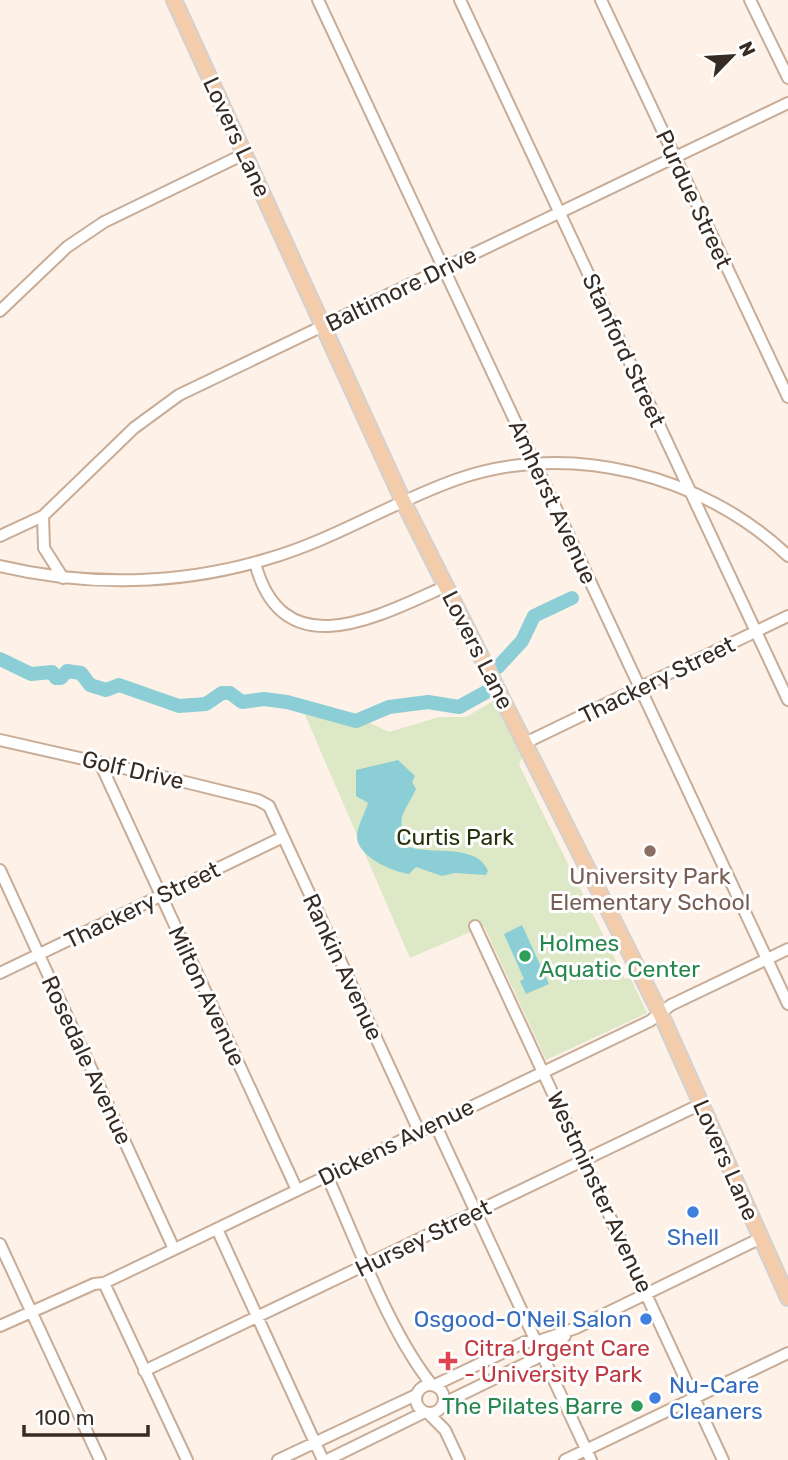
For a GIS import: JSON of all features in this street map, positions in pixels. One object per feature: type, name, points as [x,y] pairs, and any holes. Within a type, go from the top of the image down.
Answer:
[{"type":"main road","name":"Lovers Lane","points":[[174,0],[404,501],[660,1013],[788,1298]]},
{"type":"street","name":"Amherst Avenue","points":[[318,0],[788,1004]]},
{"type":"street","name":"Stanford Street","points":[[460,0],[788,700]]},
{"type":"street","name":"Purdue Street","points":[[601,0],[788,397]]},
{"type":"street","points":[[750,0],[788,78]]},
{"type":"street","name":"Baltimore Drive","points":[[0,536],[43,516],[111,449],[156,411],[205,381],[788,103]]},
{"type":"street","points":[[0,311],[67,247],[104,222],[244,153]]},
{"type":"street","points":[[0,566],[63,578],[153,580],[254,563],[313,544],[404,501],[470,475],[536,465],[608,468],[658,479],[690,491],[745,523],[788,556]]},
{"type":"street","points":[[43,516],[44,548],[63,578]]},
{"type":"street","points":[[254,563],[260,583],[273,606],[291,620],[310,627],[334,626],[372,615],[446,586]]},
{"type":"street","name":"Thackery Street","points":[[525,743],[788,616]]},
{"type":"street","name":"Golf Drive","points":[[0,740],[265,803]]},
{"type":"street","name":"Milton Avenue","points":[[100,763],[297,1190]]},
{"type":"street","name":"Rankin Avenue","points":[[265,803],[284,837],[419,1131]]},
{"type":"street","name":"Thackery Street","points":[[0,973],[284,837]]},
{"type":"street","name":"Rosedale Avenue","points":[[0,870],[174,1249]]},
{"type":"street","name":"Westminster Avenue","points":[[475,926],[723,1460]]},
{"type":"street","name":"Dickens Avenue","points":[[0,1326],[94,1284],[104,1283],[217,1229],[650,1021],[660,1013],[788,949]]},
{"type":"street","name":"Hursey Street","points":[[144,1371],[701,1104]]},
{"type":"street","points":[[435,1124],[589,1455]]},
{"type":"street","points":[[327,1176],[417,1366],[433,1385],[443,1392],[445,1430]]},
{"type":"street","points":[[217,1229],[325,1460],[531,1361],[538,1347],[761,1238]]},
{"type":"street","points":[[0,1244],[100,1460]]},
{"type":"street","points":[[104,1283],[187,1460]]},
{"type":"street","points":[[278,1460],[525,1342],[538,1347]]},
{"type":"street","points":[[565,1460],[589,1455],[695,1397],[788,1353]]},
{"type":"street","points":[[417,1366],[417,1405],[445,1430],[459,1460]]},
{"type":"green space","name":"Curtis Park","points":[[299,701],[351,714],[389,732],[439,717],[466,717],[493,701],[522,757],[519,765],[625,979],[630,977],[647,1013],[546,1060],[484,926],[410,958]]},
{"type":"water","points":[[398,760],[415,776],[412,782],[416,789],[401,822],[409,847],[464,853],[482,862],[488,871],[486,875],[455,873],[442,876],[416,867],[409,874],[402,873],[376,862],[362,850],[357,835],[368,803],[356,796],[356,770]]},
{"type":"water","name":"Holmes Aquatic Center","points":[[522,925],[549,984],[526,994],[520,981],[524,979],[504,934]]},
{"type":"waterway","points":[[498,667],[522,641],[534,616],[572,598]]},
{"type":"waterway","points":[[0,659],[31,674],[52,672],[56,678],[61,678],[67,671],[81,673],[90,685],[106,690],[119,685],[179,706],[206,704],[222,693],[230,693],[242,702],[264,699],[287,702],[356,721],[389,707],[428,702],[459,707],[488,691]]},
{"type":"place","name":"University Park Elementary School","points":[[650,851]]},
{"type":"place","name":"Holmes Aquatic Center","points":[[525,956]]},
{"type":"place","name":"Shell","points":[[693,1212]]},
{"type":"place","name":"Osgood-O'Neil Salon","points":[[646,1319]]},
{"type":"place","name":"Citra Urgent Care - University Park","points":[[448,1361]]},
{"type":"place","name":"Nu-Care Cleaners","points":[[655,1398]]},
{"type":"place","name":"The Pilates Barre","points":[[637,1406]]}]
